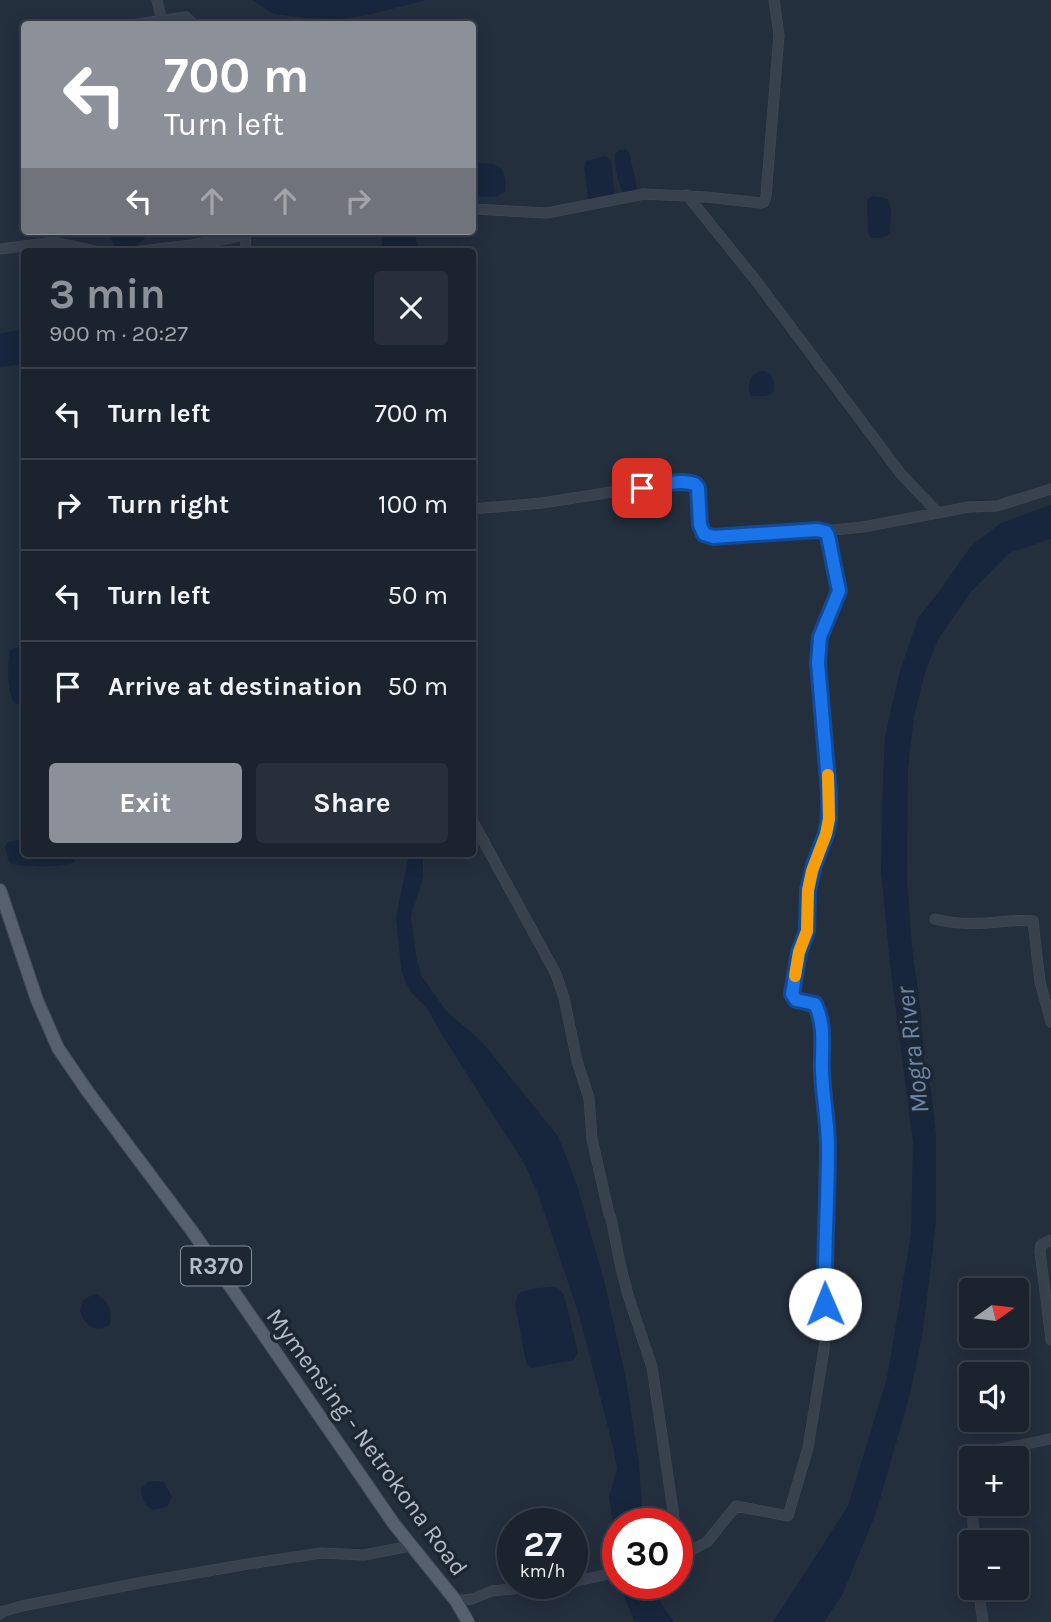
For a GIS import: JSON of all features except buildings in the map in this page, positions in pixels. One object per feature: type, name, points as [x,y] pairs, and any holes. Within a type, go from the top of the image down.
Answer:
[{"type":"main road","name":"Mymensing - Netrokona Road","points":[[0,890],[37,1000],[58,1048],[192,1231],[410,1546],[456,1601],[468,1622]]},
{"type":"street","points":[[157,0],[162,20]]},
{"type":"street","points":[[476,209],[547,213],[644,194],[687,195],[761,203],[765,200],[779,35],[774,0]]},
{"type":"street","points":[[156,21],[186,17],[190,21]]},
{"type":"street","points":[[687,195],[757,282],[901,474],[937,512]]},
{"type":"street","points":[[167,248],[237,235]]},
{"type":"street","points":[[0,249],[55,242],[82,248]]},
{"type":"street","points":[[476,509],[542,503],[688,482],[698,488],[700,525],[704,534],[713,537],[863,527],[937,512],[997,506],[1051,489]]},
{"type":"street","points":[[693,1550],[708,1542],[736,1506],[788,1516],[808,1448],[824,1349],[828,1146],[822,1041],[815,1004],[796,1000],[792,994],[799,952],[807,931],[808,890],[829,819],[818,663],[820,637],[839,591],[828,536],[823,531]]},
{"type":"street","points":[[476,827],[556,974],[564,998],[577,1061],[589,1098],[592,1139],[608,1214],[621,1268],[652,1367],[673,1508]]},
{"type":"street","points":[[935,919],[966,923],[1033,920],[1040,982],[1051,1022]]},
{"type":"street","points":[[1051,1240],[1041,1245],[1040,1251],[1051,1340]]},
{"type":"street","points":[[1019,1446],[1051,1439]]},
{"type":"street","points":[[0,1614],[22,1606],[248,1564],[321,1553],[364,1555],[410,1546]]},
{"type":"street","points":[[456,1601],[497,1591]]},
{"type":"street","points":[[980,1600],[983,1622]]},
{"type":"water","points":[[252,0],[426,0],[341,19],[274,14]]},
{"type":"water","points":[[625,149],[629,152],[637,187],[634,193],[623,193],[617,174],[615,154]]},
{"type":"water","points":[[606,156],[611,161],[615,194],[588,199],[584,167],[586,161]]},
{"type":"water","points":[[476,163],[488,163],[502,170],[505,192],[495,197],[476,196]]},
{"type":"water","points":[[875,196],[888,199],[891,210],[890,234],[881,238],[871,238],[868,233],[867,200]]},
{"type":"water","points":[[144,235],[145,238],[130,248],[118,248],[111,236]]},
{"type":"water","points":[[412,235],[415,236],[418,247],[384,248],[382,236]]},
{"type":"water","points":[[21,330],[21,364],[0,367],[0,334]]},
{"type":"water","points":[[763,371],[771,375],[774,390],[765,396],[751,396],[750,380]]},
{"type":"water","name":"Mogra River","points":[[1051,505],[1051,539],[1009,553],[970,593],[939,638],[926,669],[914,717],[908,768],[907,879],[924,1059],[936,1134],[936,1223],[922,1337],[909,1398],[876,1513],[842,1595],[824,1622],[773,1622],[848,1506],[887,1378],[911,1234],[913,1143],[881,871],[885,736],[900,671],[918,618],[971,546],[1001,523]]},
{"type":"water","points":[[21,647],[21,704],[15,704],[9,686],[9,656],[10,650]]},
{"type":"water","points":[[21,840],[21,857],[74,857],[75,862],[44,866],[12,864],[5,847],[8,842]]},
{"type":"water","points":[[408,857],[423,857],[423,878],[411,916],[421,975],[446,1011],[482,1042],[558,1136],[577,1185],[605,1284],[626,1379],[639,1463],[642,1508],[611,1508],[609,1497],[617,1469],[614,1451],[580,1318],[539,1196],[524,1163],[426,1007],[412,993],[401,968],[396,917]]},
{"type":"water","points":[[558,1288],[564,1295],[578,1352],[574,1360],[531,1368],[525,1357],[515,1304],[521,1292]]},
{"type":"water","points":[[94,1294],[106,1302],[110,1311],[109,1325],[104,1328],[91,1327],[80,1311],[83,1300]]},
{"type":"water","points":[[148,1482],[164,1482],[172,1497],[167,1507],[154,1510],[144,1502],[141,1489]]},
{"type":"water","points":[[625,1599],[660,1599],[674,1622],[635,1622]]},
{"type":"slow traffic","points":[[795,976],[799,952],[807,931],[808,890],[812,871],[829,819],[828,775]]},
{"type":"route","points":[[642,488],[669,483],[695,484],[698,488],[700,525],[704,534],[713,537],[817,530],[826,532],[828,536],[839,591],[820,637],[818,649],[829,819],[808,890],[807,931],[799,952],[792,994],[796,1000],[815,1004],[820,1020],[828,1146],[825,1304]]}]
